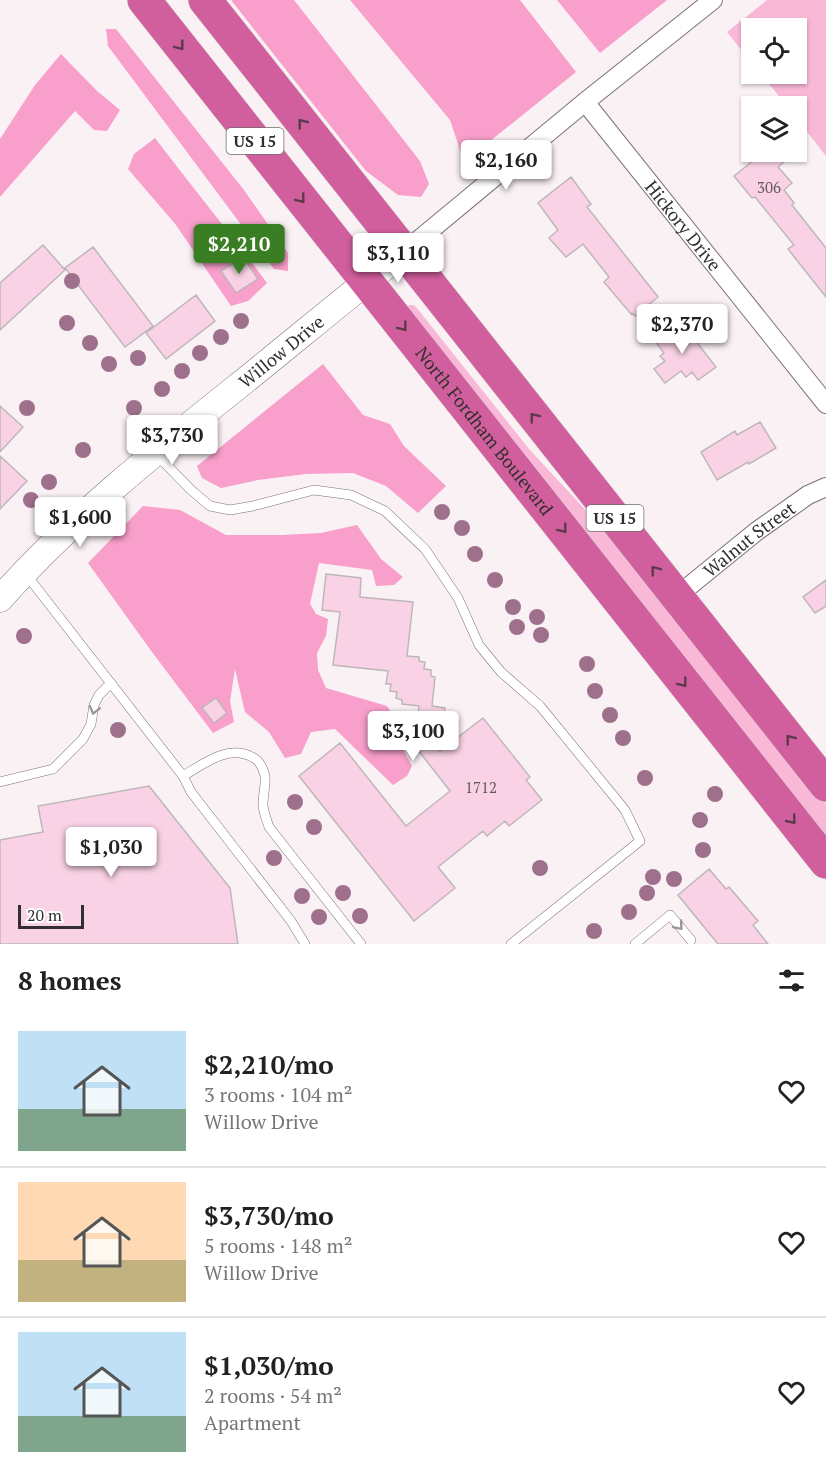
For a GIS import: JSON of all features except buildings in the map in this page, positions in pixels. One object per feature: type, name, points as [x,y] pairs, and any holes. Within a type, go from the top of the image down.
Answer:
[{"type":"highway","name":"North Fordham Boulevard","points":[[144,0],[826,862]]},
{"type":"highway","name":"US 15","points":[[205,0],[826,785]]},
{"type":"street","name":"Willow Drive","points":[[0,599],[24,572],[76,522],[155,452],[713,0]]},
{"type":"street","name":"Hickory Drive","points":[[585,102],[826,404]]},
{"type":"street","name":"Walnut Street","points":[[677,597],[757,531],[808,495],[826,487]]},
{"type":"lane","points":[[155,452],[191,490],[210,506],[230,510],[314,490],[351,495],[385,511],[424,549],[458,598],[479,645],[501,672],[540,706],[625,810],[640,842],[511,944]]},
{"type":"lane","points":[[24,572],[183,776],[191,792],[291,921],[305,944]]},
{"type":"lane","points":[[0,782],[53,769],[83,739],[91,724],[94,705],[99,695],[111,683]]},
{"type":"lane","points":[[183,776],[209,760],[233,752],[245,753],[257,759],[265,778],[263,807],[269,827],[361,944]]},
{"type":"lane","points":[[634,944],[670,915],[691,940]]},
{"type":"shaded area","points":[[231,0],[294,0],[420,161],[429,184],[421,197],[398,195],[366,171]]},
{"type":"shaded area","points":[[350,0],[520,0],[576,72],[464,162],[450,120]]},
{"type":"shaded area","points":[[557,0],[667,0],[600,53]]},
{"type":"shaded area","points":[[767,0],[826,0],[826,156],[807,132],[807,96],[779,96],[769,84],[807,84],[807,18],[744,18]]},
{"type":"shaded area","points":[[741,21],[741,50],[727,32]]},
{"type":"shaded area","points":[[106,29],[116,29],[244,190],[288,253],[288,271],[274,269],[108,46]]},
{"type":"shaded area","points":[[61,54],[97,91],[120,110],[107,131],[94,130],[75,111],[0,197],[0,139],[35,85]]},
{"type":"shaded area","points":[[155,138],[267,283],[248,301],[231,306],[176,225],[128,169],[134,154]]},
{"type":"shaded area","points":[[410,305],[416,307],[529,449],[631,559],[826,804],[826,844],[407,307]]},
{"type":"shaded area","points":[[323,364],[363,415],[390,424],[404,446],[446,486],[418,513],[386,486],[353,473],[306,474],[258,480],[221,488],[202,478],[197,466]]},
{"type":"shaded area","points":[[143,506],[180,510],[226,535],[321,533],[357,525],[381,559],[403,577],[394,585],[376,586],[372,570],[319,563],[310,604],[316,614],[328,619],[326,636],[317,653],[318,670],[326,688],[387,706],[402,728],[404,752],[412,766],[407,776],[393,785],[335,729],[311,732],[301,754],[285,758],[269,732],[245,712],[235,669],[230,701],[234,722],[213,733],[88,563]]}]
